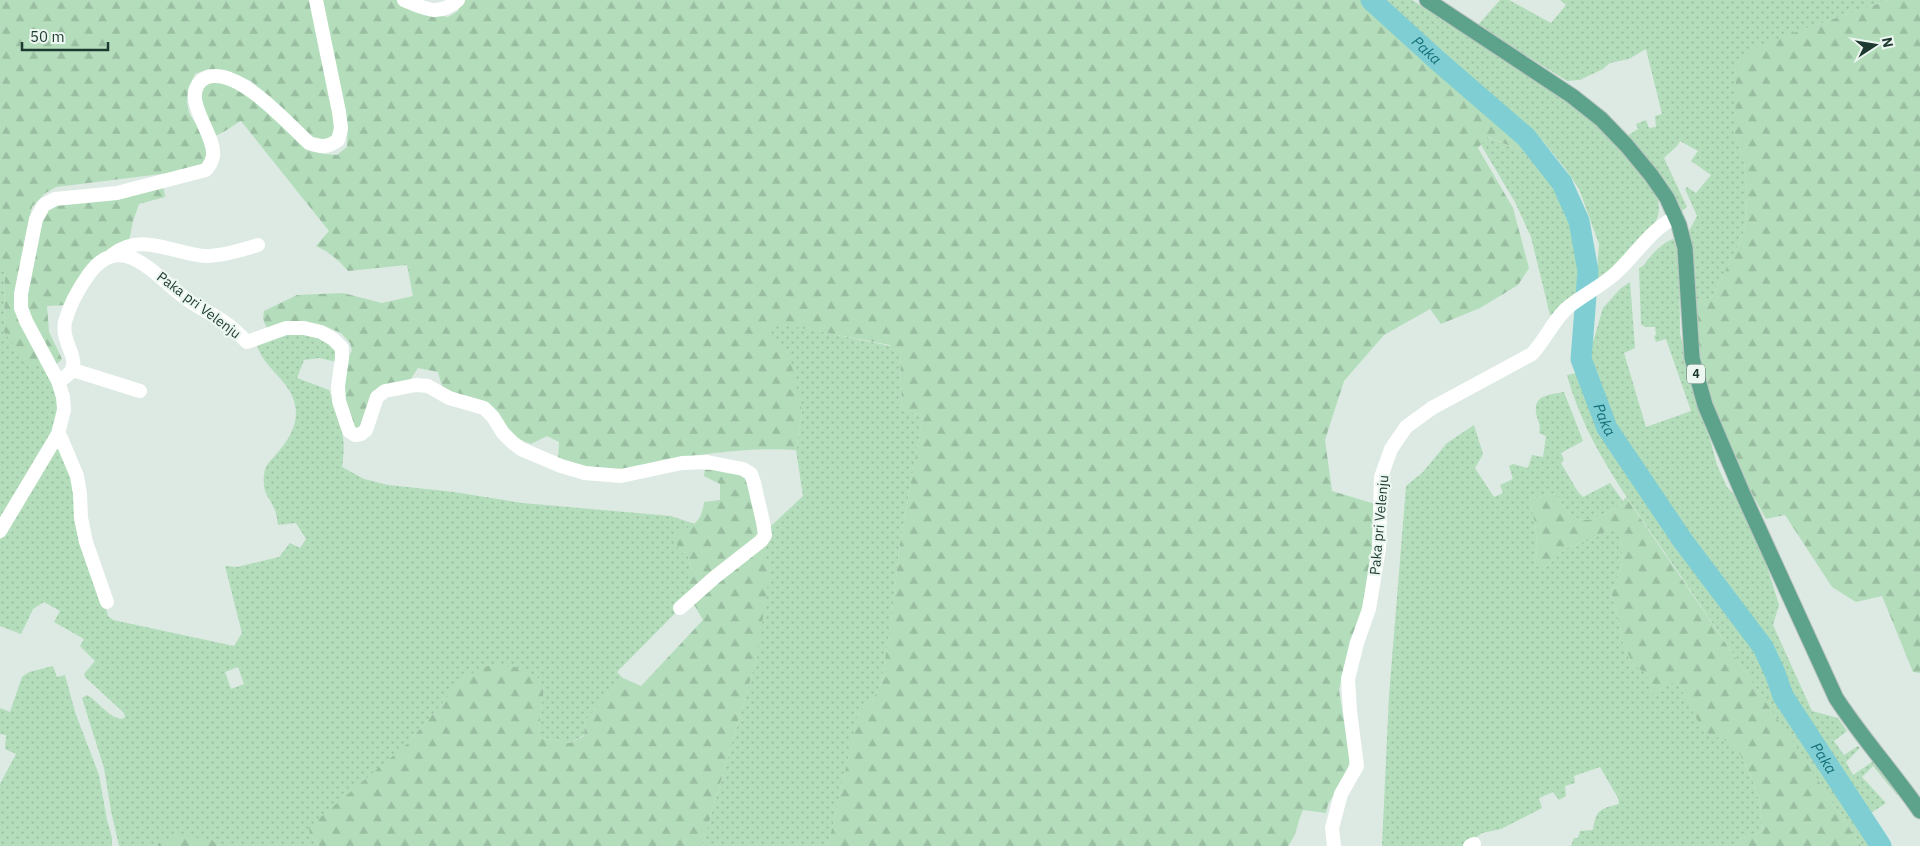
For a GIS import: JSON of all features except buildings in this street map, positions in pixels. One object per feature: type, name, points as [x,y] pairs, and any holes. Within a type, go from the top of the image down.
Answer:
[{"type":"main road","name":"4","points":[[1427,0],[1572,96],[1602,119],[1651,175],[1667,198],[1676,216],[1685,248],[1692,358],[1705,405],[1742,492],[1836,698],[1853,724],[1920,811]]},
{"type":"street","points":[[0,531],[58,434],[64,410],[63,397],[58,381],[26,321],[22,308],[21,294],[36,219],[44,205],[55,199],[117,194],[206,170],[211,163],[213,155],[211,141],[194,98],[195,88],[202,80],[212,76],[225,77],[242,83],[309,143],[320,147],[329,146],[338,140],[341,128],[316,0]]},
{"type":"street","points":[[404,0],[422,8],[436,11],[449,8],[458,0]]},
{"type":"street","name":"Paka pri Velenju","points":[[1334,846],[1332,828],[1341,794],[1357,766],[1348,679],[1357,643],[1369,609],[1379,548],[1381,477],[1391,449],[1406,427],[1432,408],[1532,354],[1567,308],[1618,271],[1658,228],[1676,216]]},
{"type":"street","points":[[58,381],[68,376],[73,370],[74,360],[66,340],[65,323],[83,282],[96,265],[122,248],[136,244],[151,244],[205,256],[235,252],[258,245]]},
{"type":"street","name":"Paka pri Velenju","points":[[109,257],[122,254],[148,267],[170,287],[191,302],[228,324],[247,342],[286,328],[304,328],[321,332],[334,339],[342,348],[338,386],[340,401],[349,431],[355,434],[362,434],[366,430],[377,397],[384,391],[416,385],[428,386],[449,398],[484,408],[493,417],[503,433],[521,449],[561,466],[604,476],[621,476],[682,463],[707,462],[743,469],[751,474],[754,483],[764,522],[765,535],[761,542],[715,577],[680,608]]},
{"type":"street","points":[[73,370],[140,391]]},
{"type":"street","points":[[58,434],[77,476],[81,518],[86,542],[107,602]]},
{"type":"green space","points":[[0,0],[311,0],[337,131],[324,145],[309,136],[251,81],[227,71],[208,69],[195,74],[188,89],[187,102],[189,113],[201,132],[210,160],[201,169],[56,187],[44,194],[32,207],[18,277],[42,362],[29,366],[4,332],[5,272],[0,270]]},
{"type":"green space","points":[[322,0],[398,0],[420,12],[448,17],[458,11],[463,0],[1364,0],[1465,97],[1533,147],[1530,154],[1488,137],[1478,148],[1513,208],[1529,268],[1518,285],[1480,308],[1441,324],[1430,309],[1384,335],[1344,381],[1325,440],[1332,491],[1375,504],[1375,538],[1361,616],[1350,640],[1339,690],[1350,760],[1346,775],[1328,804],[1326,813],[1303,810],[1293,838],[1288,846],[828,846],[859,710],[871,704],[881,683],[890,630],[900,544],[923,415],[902,410],[900,354],[891,351],[890,345],[775,323],[769,338],[788,349],[802,411],[796,450],[766,449],[717,453],[671,459],[640,467],[621,469],[602,469],[584,466],[558,458],[559,442],[547,436],[531,444],[512,436],[504,427],[499,414],[485,402],[467,400],[442,386],[438,372],[418,368],[410,380],[378,387],[359,429],[352,428],[341,391],[345,366],[352,350],[350,343],[341,333],[327,327],[302,322],[267,328],[263,319],[264,311],[297,295],[343,293],[382,303],[413,296],[407,265],[348,271],[334,257],[316,246],[329,231],[241,121],[214,136],[199,96],[202,87],[212,82],[226,80],[251,98],[307,147],[323,154],[337,155],[347,147],[348,125],[322,14]]},
{"type":"green space","points":[[1380,0],[1412,0],[1555,91],[1605,131],[1654,189],[1659,210],[1657,219],[1651,229],[1596,284],[1599,244],[1579,189],[1564,167],[1543,141],[1455,70]]},
{"type":"green space","points":[[1500,0],[1509,0],[1551,23],[1566,5],[1560,0],[1889,0],[1804,29],[1735,134],[1744,162],[1747,192],[1746,224],[1741,240],[1712,297],[1693,305],[1689,231],[1697,216],[1685,189],[1687,187],[1696,193],[1711,175],[1691,161],[1698,151],[1680,141],[1664,158],[1687,207],[1682,211],[1667,183],[1627,136],[1638,129],[1636,124],[1646,120],[1649,128],[1656,127],[1655,116],[1662,114],[1646,49],[1629,59],[1610,63],[1603,69],[1580,80],[1567,81],[1478,25]]},
{"type":"green space","points":[[1889,0],[1920,0],[1920,673],[1913,672],[1882,596],[1856,602],[1832,587],[1785,515],[1766,519],[1742,476],[1709,398],[1697,356],[1693,305],[1712,297],[1741,240],[1746,224],[1747,192],[1744,162],[1735,134],[1736,68],[1754,48]]},
{"type":"green space","points":[[1487,137],[1530,154],[1549,173],[1572,219],[1578,249],[1581,293],[1555,314],[1550,315],[1531,237],[1515,202],[1481,145]]},
{"type":"green space","points":[[163,184],[165,197],[139,204],[129,241],[67,305],[47,306],[49,332],[62,359],[56,365],[28,314],[24,282],[39,221],[48,207]]},
{"type":"green space","points":[[1676,238],[1679,249],[1680,333],[1692,388],[1717,465],[1727,487],[1738,499],[1766,563],[1779,605],[1773,625],[1812,711],[1838,718],[1847,731],[1834,741],[1844,755],[1858,746],[1860,748],[1846,762],[1853,775],[1875,760],[1900,793],[1897,795],[1873,766],[1862,777],[1886,803],[1868,815],[1788,696],[1778,654],[1688,543],[1622,444],[1610,424],[1588,359],[1603,308],[1620,289],[1630,282],[1635,348],[1624,353],[1646,427],[1691,411],[1666,339],[1656,342],[1654,336],[1656,335],[1655,327],[1645,327],[1641,324],[1639,268],[1661,246]]},
{"type":"green space","points":[[0,270],[5,272],[4,332],[42,362],[54,378],[60,418],[0,524]]},
{"type":"green space","points":[[775,322],[890,346],[900,354],[902,410],[923,415],[900,544],[890,630],[881,683],[871,704],[859,711],[828,846],[702,846],[757,657],[763,546],[767,541],[771,526],[803,496],[796,450],[802,411],[769,338]]},
{"type":"green space","points":[[278,334],[319,334],[336,345],[337,362],[319,358],[304,360],[297,378],[329,390],[342,427],[344,445],[342,467],[364,479],[388,485],[454,492],[522,503],[671,516],[695,524],[678,552],[687,553],[692,571],[694,594],[617,672],[623,678],[585,721],[584,735],[570,743],[538,737],[544,687],[536,676],[466,676],[407,744],[310,835],[319,846],[219,846],[212,840],[159,843],[157,846],[119,846],[104,768],[82,698],[87,695],[108,713],[117,718],[122,719],[125,717],[124,713],[85,677],[84,674],[95,661],[80,646],[84,639],[54,622],[60,611],[44,602],[33,609],[21,634],[0,626],[0,540],[58,442],[68,460],[108,616],[113,620],[234,646],[242,633],[225,566],[237,567],[279,557],[290,543],[300,548],[306,539],[296,523],[278,525],[275,510],[265,491],[264,475],[266,467],[290,435],[295,424],[296,411],[288,389],[265,361],[257,345]],"holes":[[[238,667],[244,684],[231,689],[225,672]]]},
{"type":"green space","points":[[1577,373],[1594,418],[1613,451],[1674,543],[1716,592],[1760,649],[1768,666],[1766,679],[1770,690],[1848,806],[1880,846],[1861,846],[1614,478],[1587,428],[1576,402],[1567,375]]},
{"type":"green space","points":[[1564,392],[1583,441],[1561,453],[1564,460],[1561,463],[1583,497],[1610,483],[1623,501],[1622,505],[1600,516],[1584,520],[1570,513],[1555,493],[1529,499],[1536,532],[1535,565],[1544,569],[1566,548],[1592,539],[1612,528],[1620,534],[1622,558],[1618,577],[1611,592],[1622,640],[1633,665],[1646,672],[1677,681],[1703,730],[1735,745],[1753,781],[1760,803],[1763,831],[1740,839],[1734,846],[1571,846],[1574,838],[1578,838],[1580,831],[1593,830],[1597,814],[1600,811],[1619,804],[1618,798],[1600,767],[1574,776],[1575,783],[1565,786],[1566,796],[1559,800],[1553,792],[1539,798],[1542,808],[1501,829],[1482,833],[1465,846],[1382,846],[1389,696],[1406,486],[1423,472],[1447,443],[1474,425],[1483,454],[1475,468],[1494,497],[1503,493],[1500,485],[1513,479],[1509,466],[1513,464],[1528,468],[1532,455],[1543,457],[1546,436],[1539,433],[1540,427],[1536,404],[1542,397]]},
{"type":"green space","points":[[705,470],[744,470],[759,534],[694,594],[687,580],[692,571],[687,553],[678,552],[676,534],[699,519],[704,502],[720,500],[720,484],[704,476]]},
{"type":"green space","points":[[1555,493],[1570,513],[1584,520],[1600,516],[1622,505],[1626,497],[1797,748],[1861,846],[1734,846],[1740,839],[1763,831],[1760,803],[1753,781],[1735,745],[1703,731],[1677,681],[1651,694],[1646,673],[1633,665],[1622,640],[1611,592],[1618,577],[1622,558],[1620,534],[1612,528],[1592,539],[1566,548],[1544,569],[1535,565],[1536,532],[1529,499]]},
{"type":"green space","points":[[763,546],[770,570],[757,657],[702,846],[319,846],[310,835],[309,827],[407,744],[466,676],[488,666],[515,667],[536,676],[544,687],[538,737],[570,743],[584,736],[585,721],[623,678],[641,686],[703,620],[692,601]]},
{"type":"green space","points":[[53,666],[57,677],[65,675],[75,712],[99,775],[112,846],[0,846],[0,784],[16,754],[5,749],[6,735],[0,734],[0,708],[10,712],[22,677],[29,672]]},
{"type":"green space","points":[[174,835],[212,840],[219,846],[157,846]]},
{"type":"waterway","name":"Paka","points":[[1371,0],[1526,137],[1562,183],[1579,221],[1588,271],[1581,359],[1607,428],[1683,541],[1763,647],[1783,696],[1881,846]]}]
